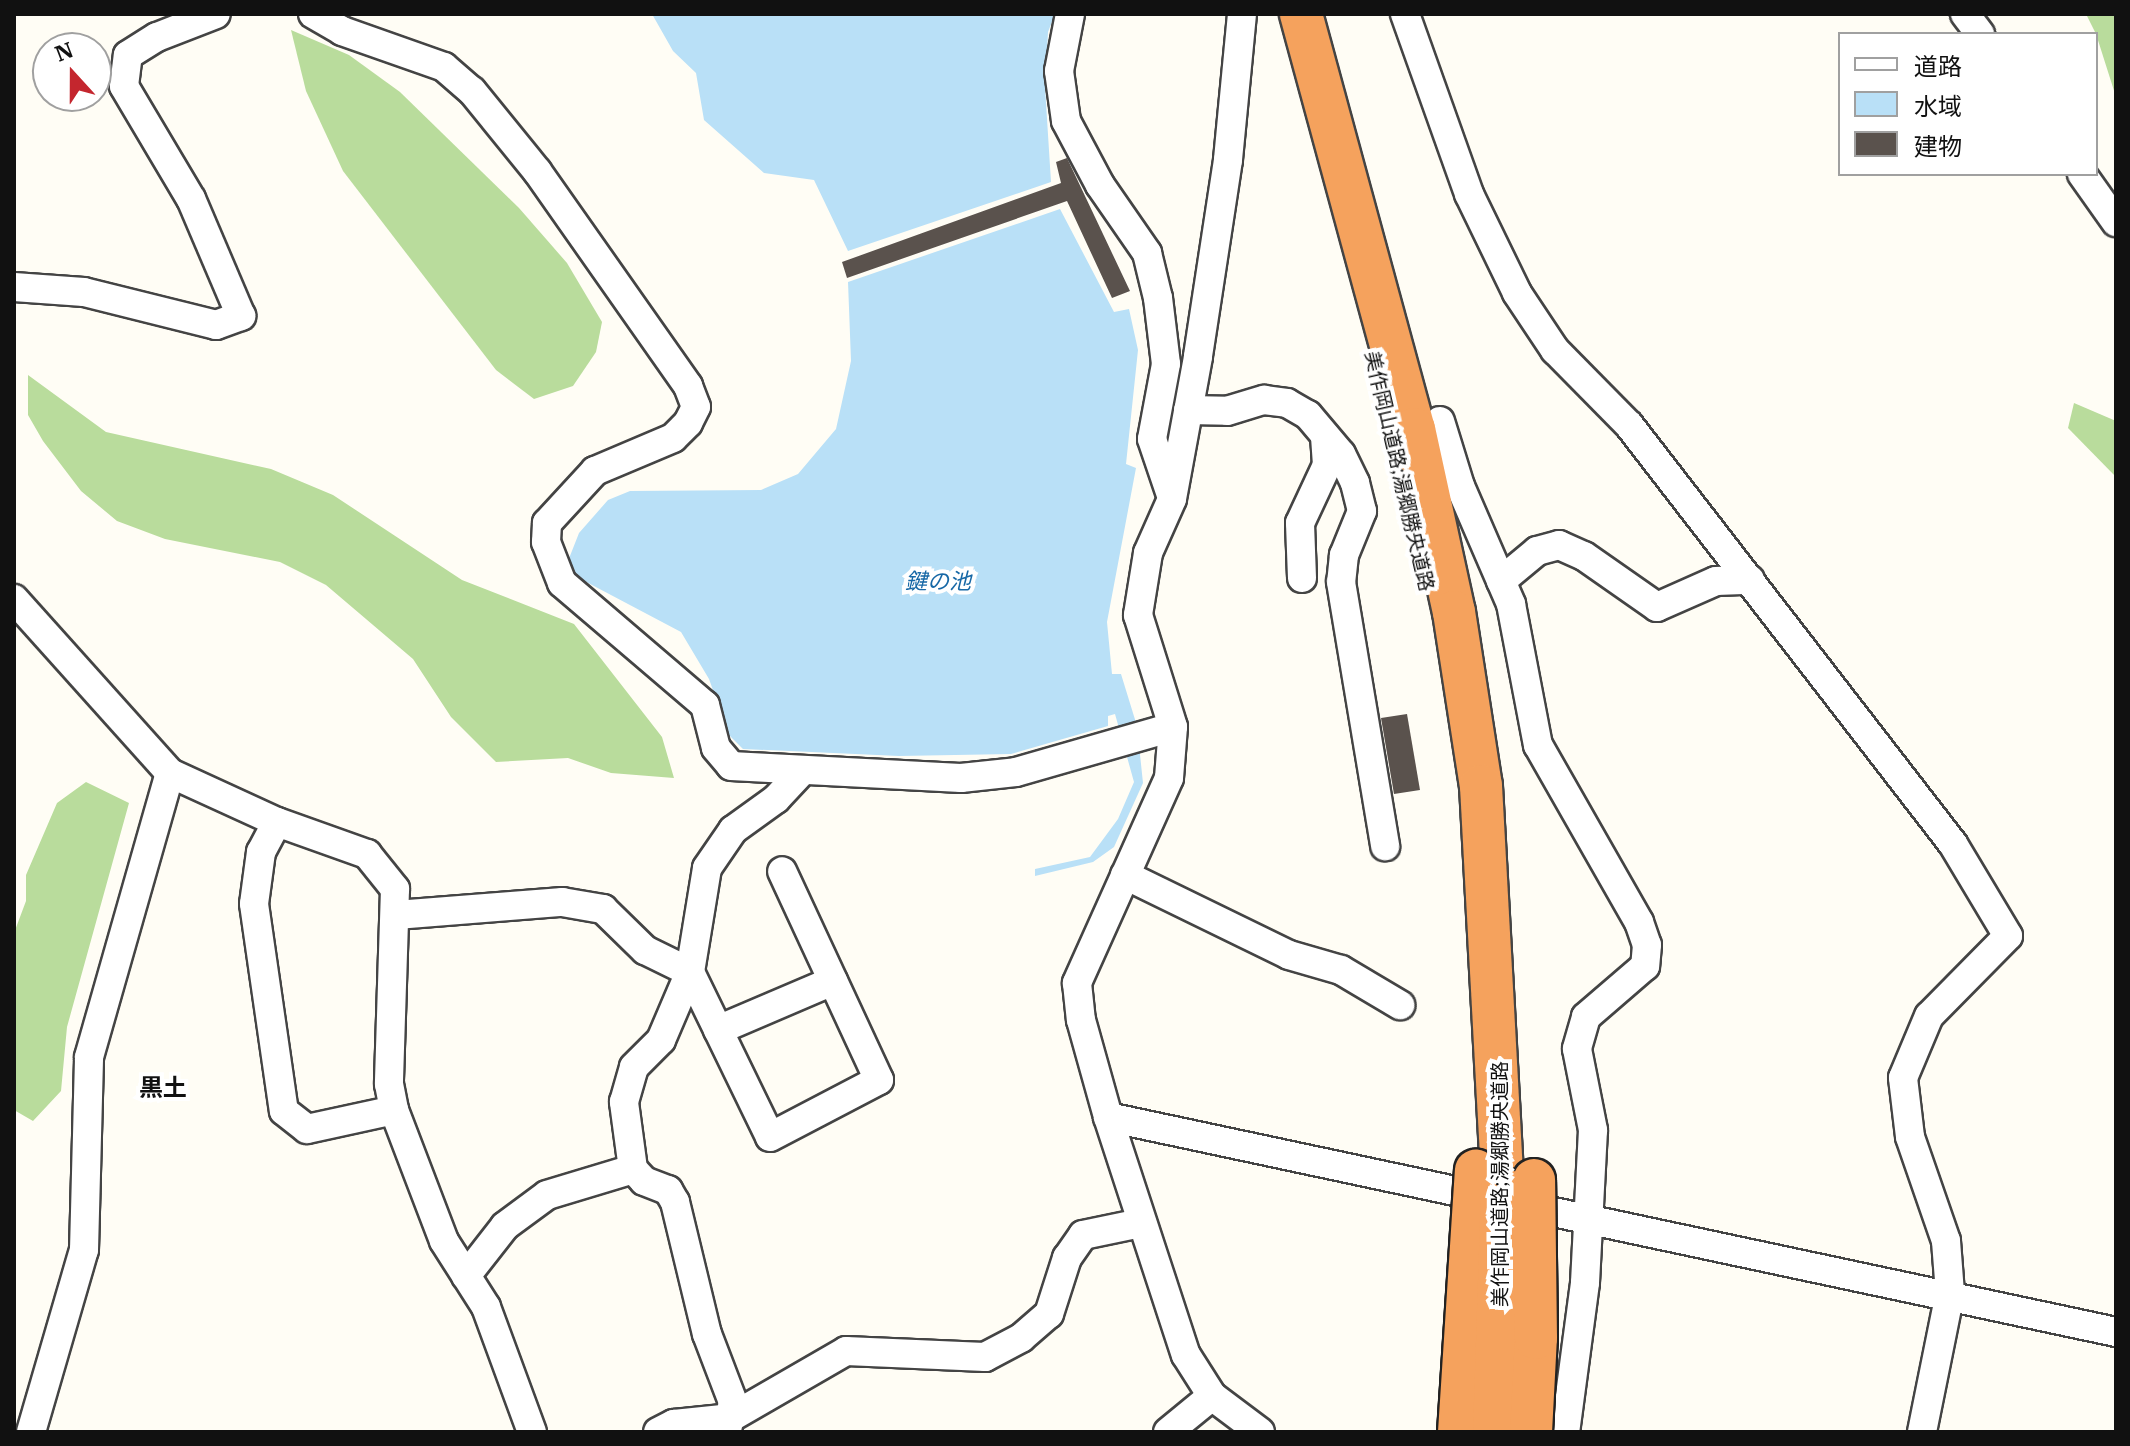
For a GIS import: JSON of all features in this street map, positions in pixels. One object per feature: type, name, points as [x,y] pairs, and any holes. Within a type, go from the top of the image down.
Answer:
[{"type":"highway","name":"美作岡山道路;湯郷勝央道路","points":[[1280,14],[1400,457],[1490,947]]},
{"type":"highway","name":"美作岡山道路;湯郷勝央道路","points":[[1301,14],[1414,429],[1454,612],[1481,786],[1490,947],[1494,1432]]},
{"type":"highway","points":[[1459,1432],[1492,1178]]},
{"type":"highway","points":[[1492,1178],[1536,1338],[1531,1432]]},
{"type":"street","points":[[14,287],[84,292],[216,325],[241,316],[191,199],[124,86],[128,55],[167,32],[216,14]]},
{"type":"street","points":[[313,14],[342,31],[444,67],[472,91],[537,171],[688,386],[696,407],[688,423],[673,438],[595,471],[547,523],[546,542],[562,583],[705,705],[716,748],[731,766],[961,778],[1016,772],[1173,727]]},
{"type":"street","points":[[1070,14],[1059,71],[1066,121],[1100,185],[1147,253],[1158,298],[1166,364],[1152,439],[1172,499]]},
{"type":"street","points":[[1242,14],[1228,160],[1188,410],[1172,499],[1148,553],[1138,615],[1173,727],[1169,778],[1077,983],[1081,1020],[1108,1117],[1186,1355],[1212,1396],[1260,1432]]},
{"type":"street","points":[[1405,14],[1469,194],[1517,293],[1555,350],[1629,425],[1953,844],[2008,936],[1929,1016],[1903,1078],[1910,1137],[1946,1241],[1950,1293],[1922,1432]]},
{"type":"street","points":[[1965,14],[1978,32]]},
{"type":"street","points":[[2083,176],[2116,222]]},
{"type":"street","points":[[1188,410],[1227,411],[1264,400],[1287,403],[1308,415],[1341,454],[1362,511],[1344,555],[1341,582],[1385,846]]},
{"type":"street","points":[[1440,421],[1460,486],[1511,604],[1538,745],[1639,922],[1647,945],[1645,966],[1586,1017],[1577,1049],[1593,1130],[1590,1218],[1565,1432]]},
{"type":"street","points":[[1302,578],[1300,523],[1327,465],[1325,436]]},
{"type":"street","points":[[1501,581],[1537,551],[1559,545],[1657,607],[1716,581],[1750,580]]},
{"type":"street","points":[[14,599],[170,773],[277,822],[367,854],[395,889],[389,1084],[394,1110],[444,1241],[486,1307],[532,1432]]},
{"type":"street","points":[[728,1425],[733,1402],[707,1334],[675,1202],[668,1190],[644,1181],[633,1169],[624,1102],[634,1067],[661,1040],[690,972],[707,868],[733,830],[776,799],[802,771]]},
{"type":"street","points":[[31,1432],[84,1250],[89,1057],[170,773]]},
{"type":"street","points":[[277,822],[261,852],[254,904],[284,1111],[307,1129],[394,1110]]},
{"type":"street","points":[[396,915],[562,902],[603,909],[645,950],[690,972],[770,1137],[879,1080],[782,871]]},
{"type":"street","points":[[1125,875],[1289,955],[1341,970],[1400,1005]]},
{"type":"street","points":[[718,1030],[833,981]]},
{"type":"street","points":[[1108,1117],[1492,1178],[1590,1218],[1950,1293],[2116,1332]]},
{"type":"street","points":[[466,1276],[505,1226],[547,1195],[633,1169]]},
{"type":"street","points":[[1443,1432],[1492,1178]]},
{"type":"street","points":[[658,1432],[674,1424],[728,1425],[846,1351],[985,1357],[1021,1338],[1049,1314],[1067,1258],[1083,1235],[1141,1223]]},
{"type":"street","points":[[1168,1432],[1212,1396]]},
{"type":"green space","points":[[2086,14],[2116,14],[2116,97],[2098,32],[2095,32]]},
{"type":"green space","points":[[291,30],[349,55],[400,92],[519,208],[567,263],[602,322],[596,352],[573,386],[534,399],[496,370],[343,171],[306,91]]},
{"type":"green space","points":[[28,375],[106,432],[271,469],[333,495],[462,580],[574,624],[662,737],[674,778],[611,773],[568,758],[496,762],[451,717],[413,659],[326,585],[280,562],[165,539],[117,521],[81,491],[43,441],[28,415]]},
{"type":"green space","points":[[2074,403],[2116,421],[2116,477],[2068,428]]},
{"type":"green space","points":[[86,782],[129,803],[67,1027],[61,1091],[33,1121],[14,1110],[14,933],[26,901],[26,875],[57,803]]},
{"type":"water","points":[[652,14],[1055,14],[1048,32],[1045,87],[1051,182],[848,251],[814,180],[764,173],[704,120],[696,73],[673,51]]},
{"type":"water","name":"鍵の池","points":[[1060,209],[1114,312],[1129,309],[1138,350],[1126,464],[1136,468],[1107,622],[1112,674],[1121,674],[1137,726],[1143,783],[1114,847],[1093,862],[1035,876],[1035,869],[1090,857],[1118,819],[1134,782],[1115,714],[1108,716],[1108,726],[1011,754],[899,756],[743,749],[729,735],[709,679],[681,632],[575,576],[568,561],[579,533],[608,500],[630,491],[761,490],[798,474],[836,429],[851,361],[848,282]]},
{"type":"building","points":[[1067,158],[1130,291],[1112,298],[1067,201],[847,278],[842,262],[1061,183],[1056,162]]},
{"type":"building","points":[[1407,714],[1420,790],[1394,794],[1381,718]]},
{"type":"district","name":"黒土","points":[[163,1088]]}]
